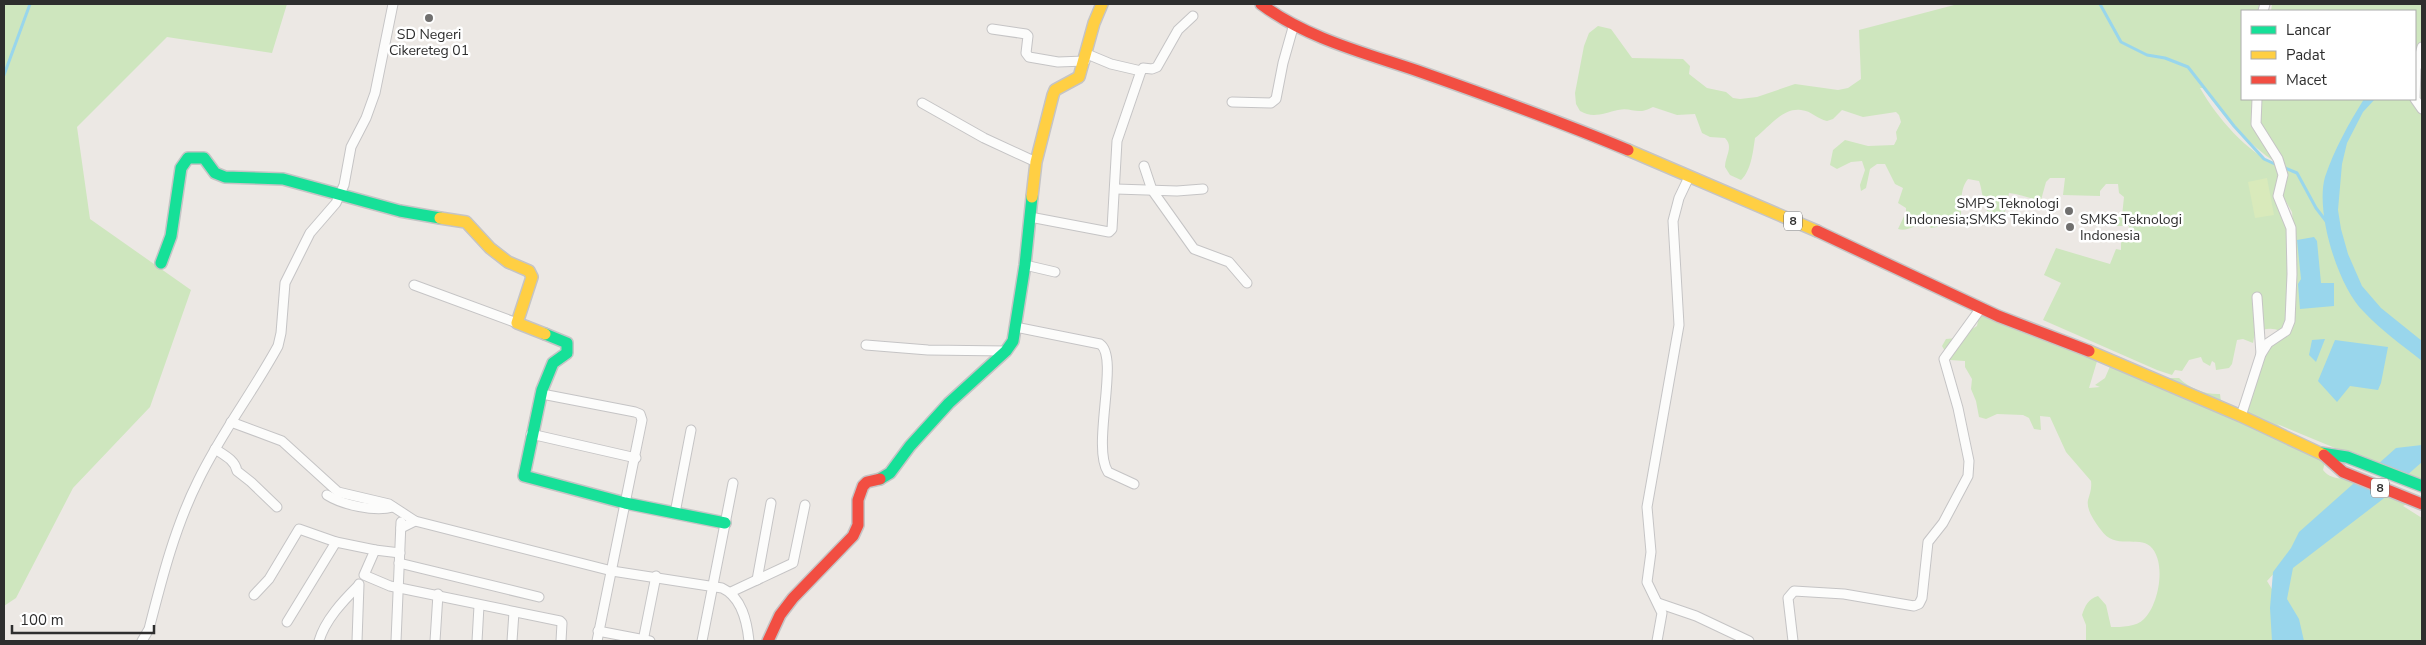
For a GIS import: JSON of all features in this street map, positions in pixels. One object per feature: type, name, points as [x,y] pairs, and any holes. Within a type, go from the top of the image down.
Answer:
[{"type":"main road","points":[[768,641],[780,615],[793,598],[853,536],[858,525],[858,503],[863,486],[867,482],[881,479],[890,473],[910,446],[949,403],[1006,351],[1013,341],[1025,265],[1036,162],[1055,90],[1080,77],[1094,23],[1102,4]]},
{"type":"main road","name":"8","points":[[1261,4],[1277,16],[1344,46],[1568,125],[1861,250],[1981,308],[2106,358],[2242,416],[2321,453],[2343,472],[2420,503]]},
{"type":"main road","points":[[161,262],[171,236],[181,168],[188,158],[204,158],[215,172],[225,177],[283,179],[400,211],[466,222],[490,248],[508,262],[530,271],[532,277],[517,323],[567,344],[567,353],[553,363],[542,394],[531,434],[524,476],[625,503],[725,523]]},
{"type":"main road","name":"8","points":[[2321,453],[2347,456],[2421,485]]},
{"type":"street","points":[[142,641],[149,628],[180,521],[198,481],[215,450],[254,388],[280,341],[283,295],[291,271],[310,233],[321,218],[334,206],[340,194],[347,175],[352,143],[366,118],[376,93],[393,4]]},
{"type":"street","points":[[1030,218],[1109,232],[1112,229],[1119,130],[1141,71],[1143,68],[1152,69],[1157,67],[1178,30],[1193,16]]},
{"type":"street","points":[[1232,102],[1271,103],[1276,99],[1282,63],[1294,24]]},
{"type":"street","points":[[992,29],[1026,34],[1028,36],[1026,53],[1029,57],[1058,62],[1086,57],[1141,71]]},
{"type":"street","points":[[2422,47],[2416,69],[2416,99],[2422,108]]},
{"type":"street","points":[[2242,416],[2261,354],[2268,343],[2286,330],[2290,321],[2291,234],[2278,193],[2283,175],[2278,159],[2256,124],[2257,100]]},
{"type":"street","points":[[922,103],[984,138],[1036,162]]},
{"type":"street","points":[[1144,166],[1152,190],[1194,249],[1229,262],[1247,284]]},
{"type":"street","points":[[1657,641],[1662,618],[1658,603],[1647,582],[1651,552],[1647,502],[1679,325],[1674,221],[1679,198],[1690,178]]},
{"type":"street","points":[[1116,189],[1203,189]]},
{"type":"street","points":[[1025,265],[1055,272]]},
{"type":"street","points":[[414,285],[517,323]]},
{"type":"street","points":[[2257,297],[2261,354]]},
{"type":"street","points":[[1793,641],[1788,598],[1794,591],[1844,594],[1914,606],[1919,604],[1922,598],[1928,542],[1943,523],[1968,476],[1969,461],[1958,408],[1944,359],[1981,308]]},
{"type":"street","points":[[1015,327],[1104,346],[1107,379],[1102,459],[1108,472],[1134,484]]},
{"type":"street","points":[[866,345],[928,350],[1006,351]]},
{"type":"street","points":[[542,394],[640,414],[642,420],[636,458],[597,641]]},
{"type":"street","points":[[231,422],[282,441],[338,492],[389,504],[415,522],[612,571],[714,586],[731,592],[742,610],[749,641]]},
{"type":"street","points":[[675,513],[691,430]]},
{"type":"street","points":[[531,434],[636,458]]},
{"type":"street","points":[[215,450],[230,459],[236,465],[237,471],[252,482],[277,507]]},
{"type":"street","points":[[702,641],[733,484]]},
{"type":"street","points":[[327,495],[335,500],[371,508],[397,510]]},
{"type":"street","points":[[757,580],[771,503]]},
{"type":"street","points":[[731,592],[793,563],[805,505]]},
{"type":"street","points":[[396,641],[401,528],[397,510]]},
{"type":"street","points":[[401,528],[415,522]]},
{"type":"street","points":[[254,594],[269,580],[298,529],[336,542],[400,553]]},
{"type":"street","points":[[287,622],[336,542]]},
{"type":"street","points":[[319,641],[322,631],[341,603],[358,586],[375,550]]},
{"type":"street","points":[[399,563],[539,597]]},
{"type":"street","points":[[364,575],[380,583],[398,588],[438,594],[479,606],[560,621],[562,623],[561,641]]},
{"type":"street","points":[[598,630],[645,641],[656,576]]},
{"type":"street","points":[[357,641],[358,586]]},
{"type":"street","points":[[435,641],[438,594]]},
{"type":"street","points":[[1658,603],[1696,616],[1749,641]]},
{"type":"street","points":[[477,641],[479,606]]},
{"type":"street","points":[[512,641],[514,612]]},
{"type":"green space","points":[[4,4],[287,4],[272,53],[167,37],[77,127],[90,219],[191,290],[150,407],[73,488],[16,598],[4,606]]},
{"type":"green space","points":[[1958,4],[2269,4],[2267,10],[2241,10],[2241,100],[2253,100],[2253,117],[2274,161],[2256,148],[2236,127],[2217,106],[2205,88],[2200,88],[2215,111],[2244,143],[2279,167],[2279,181],[2288,221],[2289,324],[2280,331],[2268,329],[2255,332],[2253,343],[2243,339],[2237,340],[2232,364],[2229,368],[2216,370],[2215,363],[2212,361],[2210,366],[2203,362],[2201,357],[2189,360],[2182,371],[2175,370],[2172,375],[2043,320],[2061,283],[2044,275],[2056,248],[2110,264],[2116,249],[2121,250],[2123,240],[2130,240],[2129,226],[2114,226],[2107,219],[2122,216],[2124,197],[2119,193],[2118,184],[2106,184],[2100,191],[2100,196],[2063,195],[2065,178],[2050,178],[2046,182],[2041,200],[2009,193],[2006,209],[2001,220],[1995,219],[1987,211],[1979,181],[1968,179],[1962,194],[1960,222],[1943,222],[1937,227],[1931,228],[1926,223],[1902,230],[1898,229],[1906,212],[1906,208],[1898,203],[1903,188],[1895,184],[1885,164],[1877,164],[1870,169],[1866,188],[1861,191],[1860,185],[1865,170],[1862,161],[1851,162],[1837,169],[1830,165],[1833,150],[1845,140],[1868,146],[1894,145],[1897,139],[1896,132],[1901,122],[1896,112],[1863,117],[1842,110],[1833,119],[1827,121],[1801,110],[1788,112],[1776,119],[1755,138],[1747,172],[1741,180],[1730,175],[1725,167],[1729,148],[1728,141],[1725,138],[1710,137],[1702,133],[1695,114],[1677,115],[1653,107],[1642,111],[1623,109],[1599,115],[1589,115],[1580,111],[1576,104],[1575,93],[1584,46],[1589,33],[1598,26],[1611,29],[1632,58],[1683,59],[1690,66],[1689,74],[1707,88],[1726,92],[1733,98],[1740,99],[1757,97],[1795,84],[1838,90],[1848,88],[1861,79],[1859,30]]},
{"type":"green space","points":[[2272,4],[2422,4],[2422,484],[2277,424],[2326,458],[2323,470],[2327,474],[2342,479],[2364,476],[2267,581],[2275,594],[2280,641],[2086,641],[2086,625],[2082,615],[2087,603],[2095,597],[2098,596],[2106,605],[2111,627],[2129,626],[2137,624],[2144,619],[2154,604],[2159,583],[2160,572],[2155,553],[2145,543],[2113,540],[2101,530],[2088,508],[2091,481],[2066,452],[2050,417],[2040,416],[2041,430],[2034,429],[2029,418],[2023,415],[1997,414],[1986,419],[1979,417],[1976,401],[1971,389],[1972,379],[1965,367],[1965,361],[1950,360],[1942,346],[1946,339],[1957,338],[1977,326],[1980,310],[2098,358],[2089,388],[2100,387],[2095,385],[2105,378],[2111,364],[2169,378],[2179,378],[2198,390],[2220,394],[2222,409],[2248,412],[2245,405],[2269,340],[2287,334],[2293,328],[2296,255],[2292,212],[2282,195],[2284,178],[2256,118],[2258,100],[2416,100],[2416,10],[2271,10]]},
{"type":"green space","points":[[2267,178],[2274,215],[2255,218],[2248,182]]},
{"type":"green space","points":[[2396,489],[2419,498],[2403,506],[2422,518],[2422,641],[2298,641],[2285,598],[2284,581],[2296,560]]},
{"type":"water","points":[[2363,100],[2374,100],[2363,112],[2347,143],[2342,164],[2338,210],[2348,254],[2362,286],[2381,308],[2422,341],[2422,361],[2392,338],[2354,300],[2338,268],[2331,248],[2323,209],[2325,177],[2342,137]]},
{"type":"water","points":[[2314,237],[2317,241],[2321,283],[2334,283],[2334,306],[2300,309],[2298,284],[2301,279],[2297,240]]},
{"type":"water","points":[[2325,339],[2316,362],[2309,355],[2312,340]]},
{"type":"water","points":[[2335,340],[2388,347],[2378,390],[2350,386],[2337,402],[2318,381]]},
{"type":"water","points":[[2422,445],[2422,462],[2405,477],[2377,465],[2396,448]]},
{"type":"water","points":[[2362,476],[2396,489],[2293,568],[2287,599],[2299,619],[2304,641],[2272,641],[2270,608],[2273,572],[2291,548],[2299,532]]},
{"type":"waterway","points":[[4,75],[30,4]]},
{"type":"waterway","points":[[2100,4],[2121,42],[2147,55],[2165,58],[2188,67],[2234,126],[2264,159],[2277,165]]},
{"type":"waterway","points":[[2283,167],[2297,173],[2316,208],[2326,221]]},
{"type":"traffic: fast","points":[[161,263],[171,236],[181,168],[188,158],[204,158],[215,173],[225,177],[283,179],[400,211],[440,218]]},
{"type":"traffic: fast","points":[[880,479],[890,473],[910,446],[949,403],[1006,351],[1013,341],[1025,265],[1032,197]]},
{"type":"traffic: fast","points":[[545,334],[567,343],[567,353],[553,363],[542,390],[524,476],[625,503],[725,523]]},
{"type":"traffic: fast","points":[[2321,453],[2347,457],[2422,486]]},
{"type":"traffic: slow","points":[[1032,197],[1036,162],[1053,95],[1055,90],[1079,77],[1094,23],[1102,4]]},
{"type":"traffic: slow","points":[[1628,150],[1817,231]]},
{"type":"traffic: slow","points":[[440,218],[466,222],[490,248],[508,262],[529,271],[532,277],[517,323],[545,334]]},
{"type":"traffic: slow","points":[[2089,351],[2241,416],[2324,455]]},
{"type":"traffic: jam","points":[[1261,4],[1278,16],[1336,44],[1497,99],[1628,150]]},
{"type":"traffic: jam","points":[[1817,231],[1998,316],[2089,351]]},
{"type":"traffic: jam","points":[[2324,455],[2343,472],[2422,504]]},
{"type":"traffic: jam","points":[[768,641],[780,615],[793,598],[853,536],[858,525],[858,500],[863,486],[867,482],[880,479]]},
{"type":"place","name":"SD Negeri Cikereteg 01","points":[[429,18]]},
{"type":"place","name":"SMPS Teknologi Indonesia;SMKS Tekindo","points":[[2069,211]]},
{"type":"place","name":"SMKS Teknologi Indonesia","points":[[2070,227]]}]
